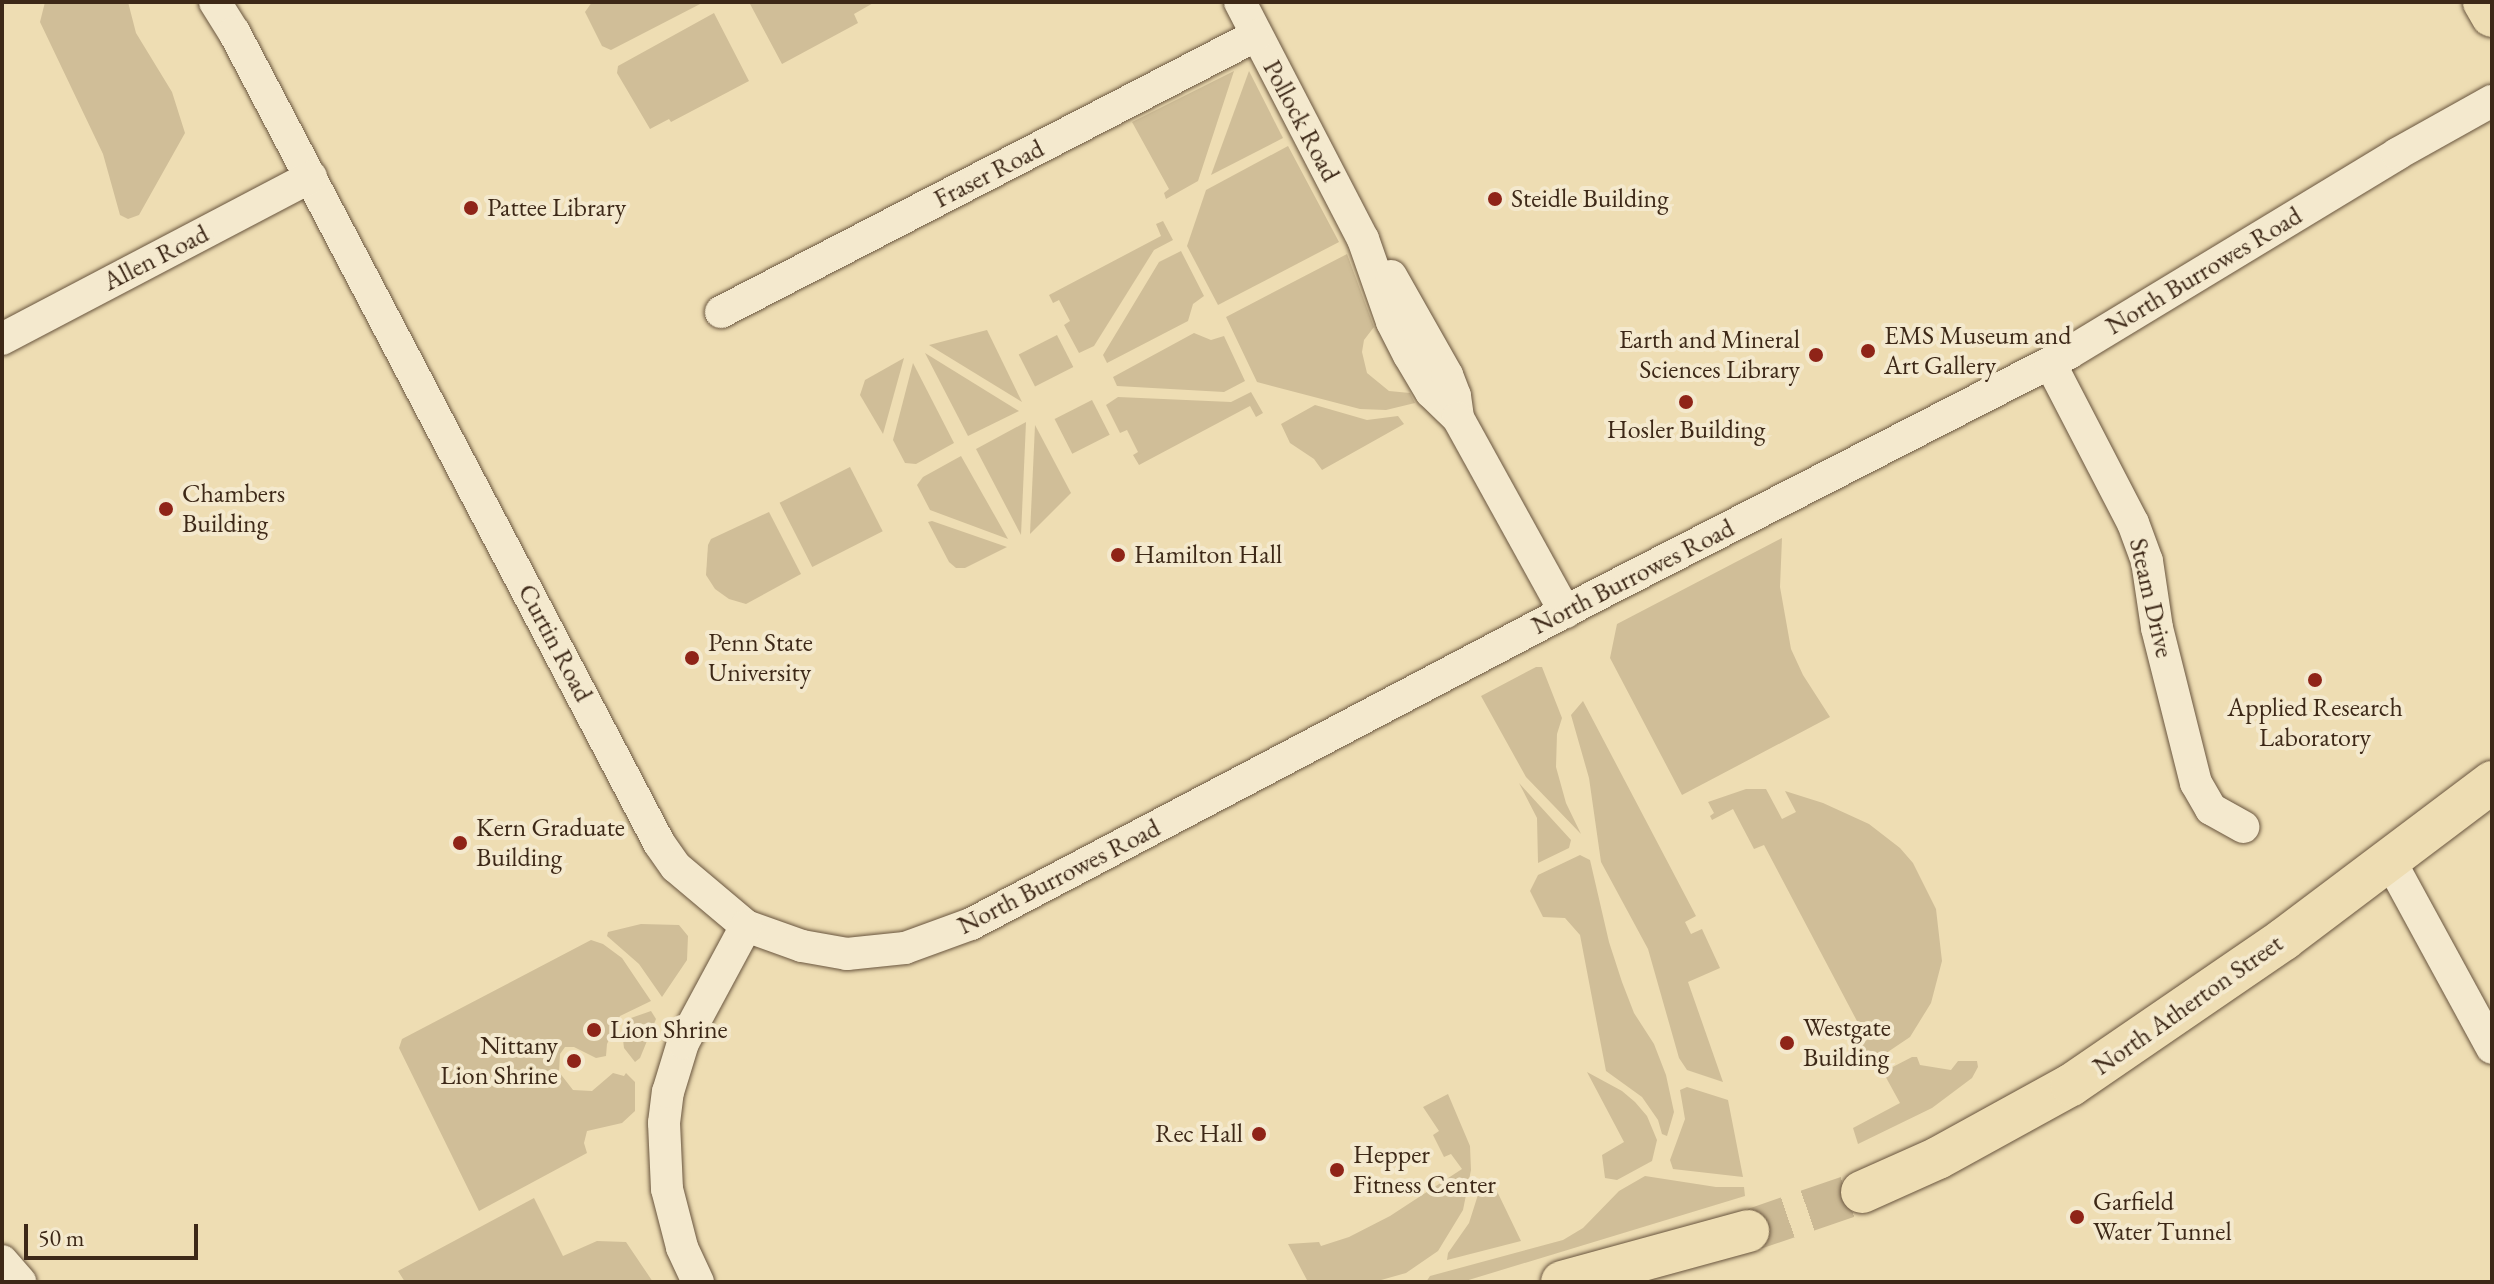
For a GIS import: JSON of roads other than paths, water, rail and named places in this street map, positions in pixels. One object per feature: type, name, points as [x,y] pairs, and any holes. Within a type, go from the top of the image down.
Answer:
[{"type":"main road","points":[[2484,2],[2492,16]]},
{"type":"main road","name":"North Atherton Street","points":[[1862,1192],[1938,1158],[2071,1085],[2284,939],[2492,782]]},
{"type":"main road","points":[[1562,1282],[1748,1231]]},
{"type":"street","name":"Curtin Road","points":[[215,2],[311,177],[659,843],[676,867],[746,926]]},
{"type":"street","name":"Pollock Road","points":[[1240,2],[1363,239],[1398,285],[1431,345],[1455,396],[1458,418],[1565,612]]},
{"type":"street","name":"Fraser Road","points":[[721,312],[1257,35]]},
{"type":"street","name":"North Burrowes Road","points":[[746,926],[802,946],[838,953],[883,953],[929,942],[971,924],[1565,612],[2050,363],[2397,154],[2492,101]]},
{"type":"street","name":"Allen Road","points":[[2,339],[311,177]]},
{"type":"street","name":"Steam Drive","points":[[2050,363],[2133,523],[2147,561],[2157,628],[2196,783],[2211,809],[2243,827]]},
{"type":"street","points":[[2389,859],[2492,1048]]},
{"type":"street","points":[[698,1282],[682,1247],[667,1189],[666,1108],[683,1043],[746,926]]},
{"type":"street","points":[[2,1261],[20,1282]]},
{"type":"tunnel","points":[[1748,1231],[1862,1192]]},
{"type":"place","name":"Steidle Building","points":[[1495,199]]},
{"type":"place","name":"Pattee Library","points":[[471,208]]},
{"type":"place","name":"EMS Museum and Art Gallery","points":[[1868,351]]},
{"type":"place","name":"Earth and Mineral Sciences Library","points":[[1816,355]]},
{"type":"place","name":"Hosler Building","points":[[1686,402]]},
{"type":"place","name":"Chambers Building","points":[[166,509]]},
{"type":"place","name":"Hamilton Hall","points":[[1118,555]]},
{"type":"place","name":"Penn State University","points":[[692,658]]},
{"type":"place","name":"Applied Research Laboratory","points":[[2315,680]]},
{"type":"place","name":"Kern Graduate Building","points":[[460,843]]},
{"type":"place","name":"Lion Shrine","points":[[594,1030]]},
{"type":"place","name":"Westgate Building","points":[[1787,1043]]},
{"type":"place","name":"Nittany Lion Shrine","points":[[574,1061]]},
{"type":"place","name":"Rec Hall","points":[[1259,1134]]},
{"type":"place","name":"Hepper Fitness Center","points":[[1337,1170]]},
{"type":"place","name":"Garfield Water Tunnel","points":[[2077,1217]]}]
